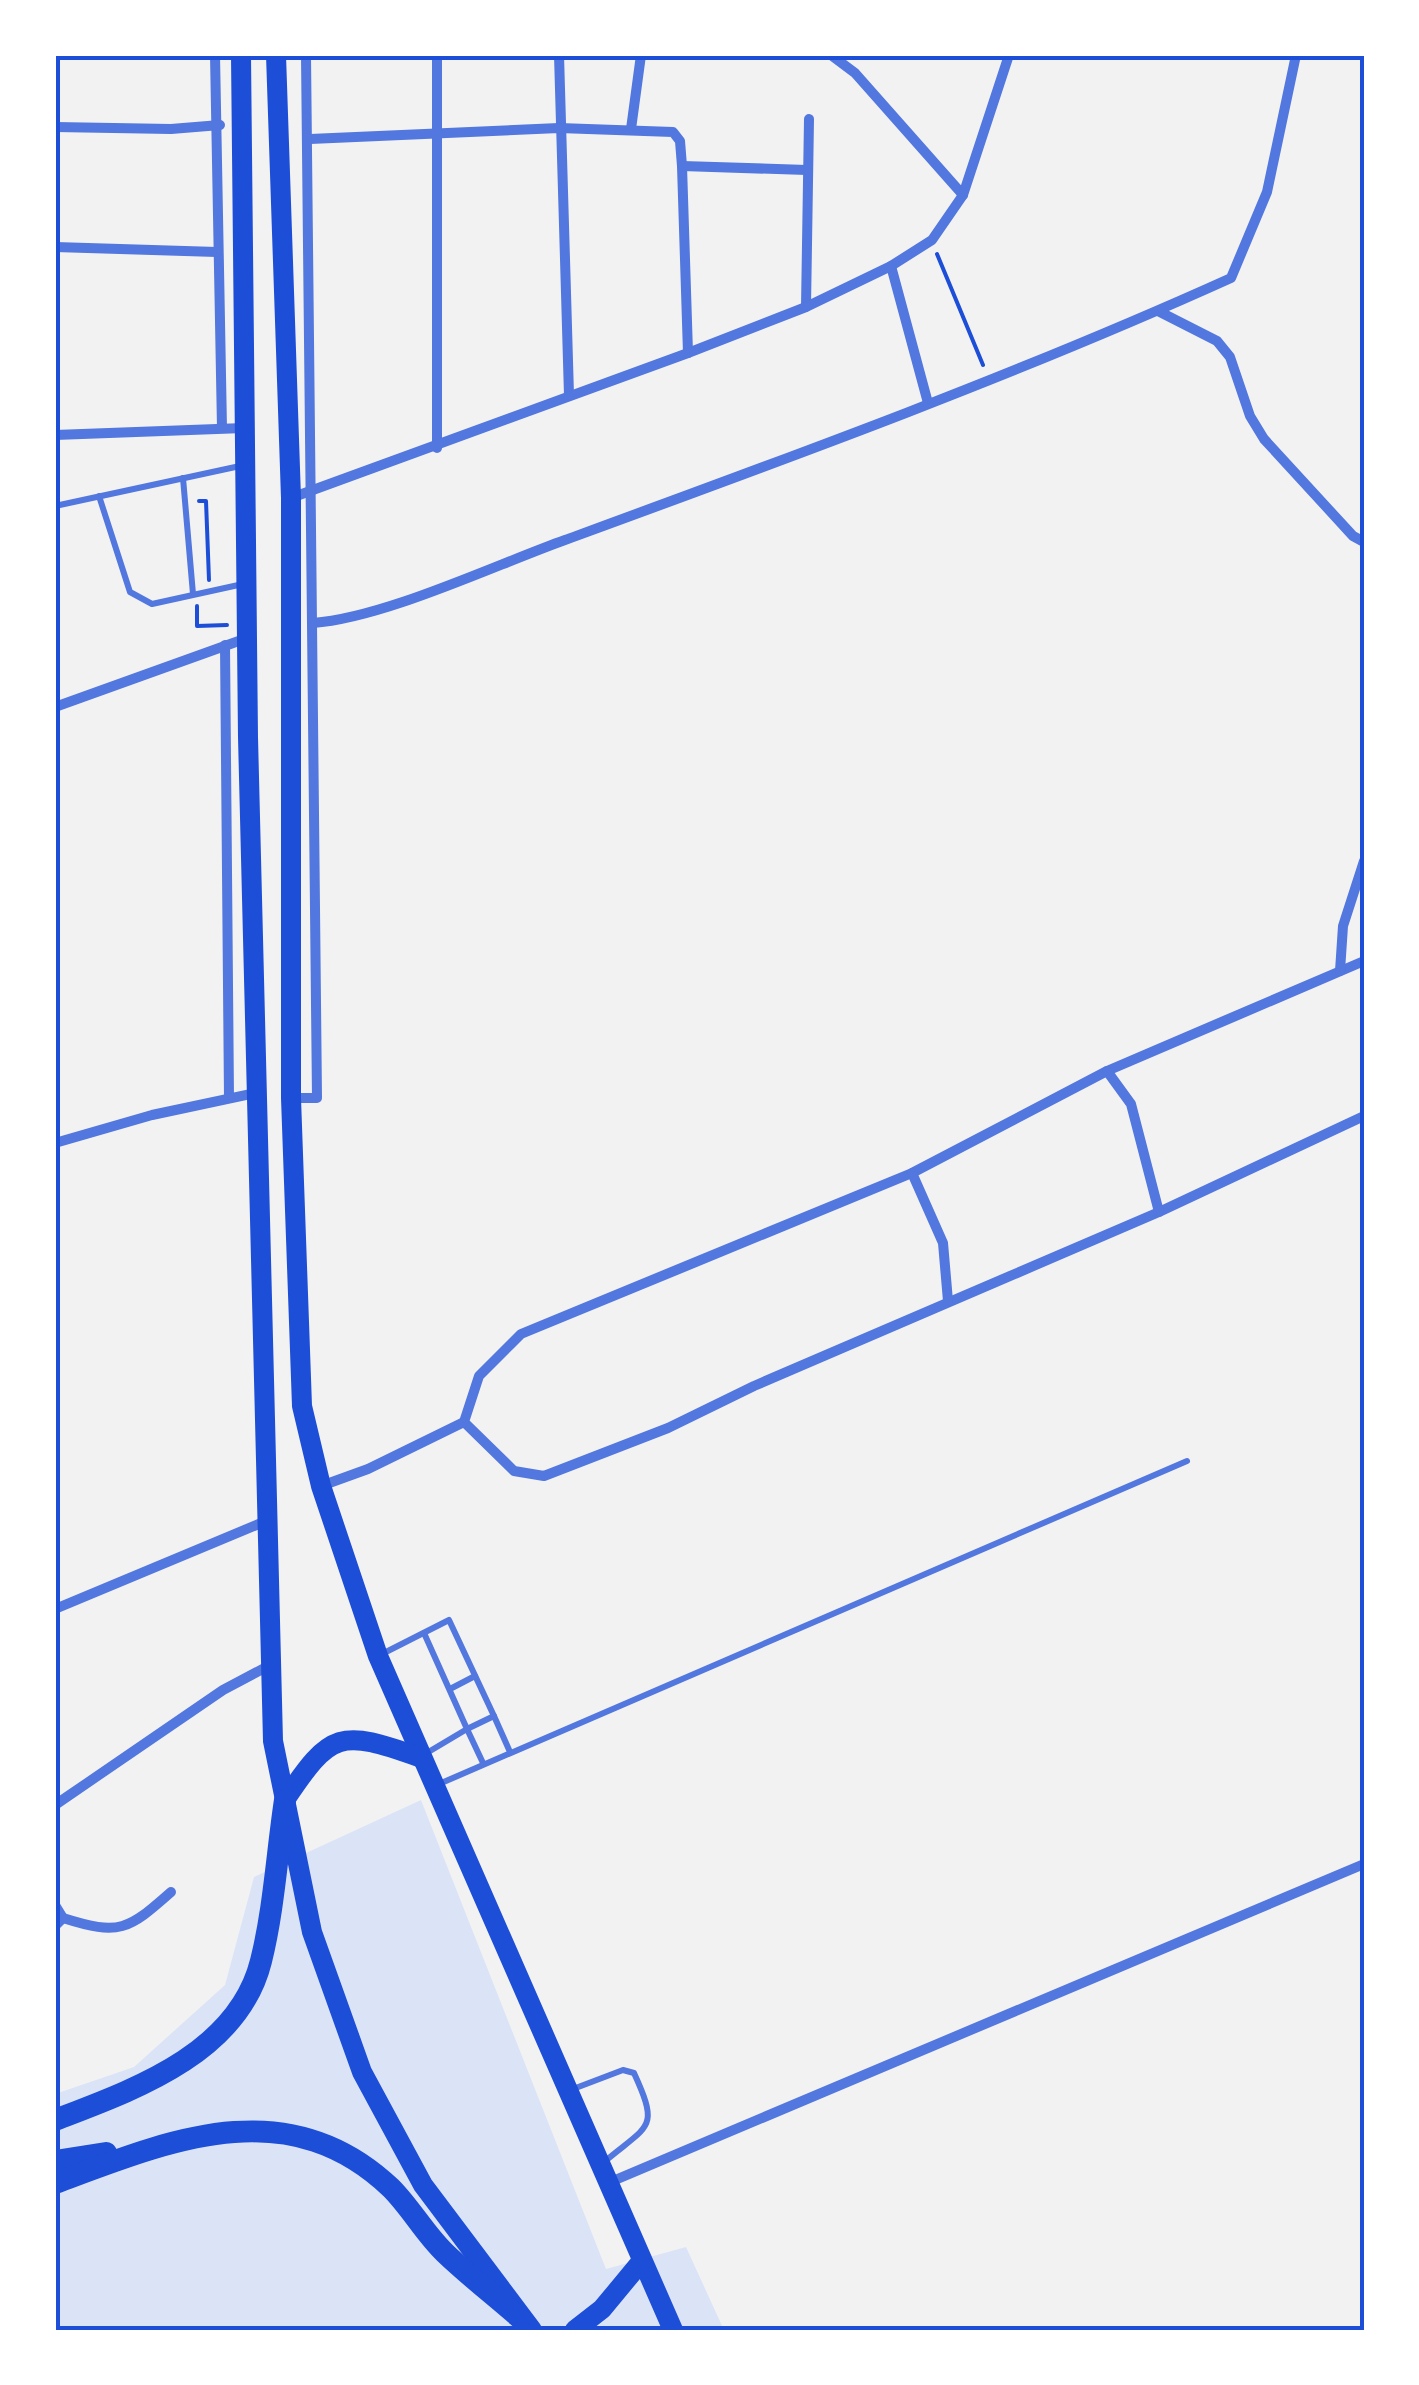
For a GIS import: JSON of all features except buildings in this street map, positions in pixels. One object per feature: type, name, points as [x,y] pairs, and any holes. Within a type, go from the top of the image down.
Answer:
[{"type":"highway","points":[[55,2120],[151,2084],[203,2046],[236,2012],[260,1964],[285,1800]]},
{"type":"highway","points":[[55,2161],[242,2132],[289,2131],[333,2148],[390,2188],[443,2251],[526,2324]]},
{"type":"highway","points":[[55,2183],[158,2145]]},
{"type":"main road","points":[[241,55],[246,583],[273,1741],[312,1932],[362,2072],[423,2186],[526,2324],[546,2330]]},
{"type":"main road","points":[[276,55],[291,498],[291,1098],[302,1406],[321,1486],[378,1656],[419,1757],[674,2330]]},
{"type":"main road","points":[[264,1409],[302,1406]]},
{"type":"main road","points":[[285,1800],[317,1753],[344,1741],[372,1740],[419,1757]]},
{"type":"main road","points":[[576,2330],[602,2309],[642,2262]]},
{"type":"street","points":[[215,55],[220,125],[216,252],[222,428]]},
{"type":"street","points":[[291,1098],[316,1098],[310,139],[306,55]]},
{"type":"street","points":[[437,55],[437,448]]},
{"type":"street","points":[[559,55],[568,395]]},
{"type":"street","points":[[631,129],[641,55]]},
{"type":"street","points":[[831,55],[855,74],[962,196]]},
{"type":"street","points":[[291,498],[437,448],[568,395],[688,353],[806,306],[891,266],[932,240],[962,196],[1009,55]]},
{"type":"street","points":[[313,623],[365,612],[990,380],[1231,278],[1266,192],[1296,55]]},
{"type":"street","points":[[806,306],[809,119]]},
{"type":"street","points":[[55,127],[171,129],[220,125]]},
{"type":"street","points":[[310,139],[559,128],[660,128],[673,132],[680,141],[682,166],[688,353]]},
{"type":"street","points":[[682,166],[807,170]]},
{"type":"street","points":[[55,247],[216,252]]},
{"type":"street","points":[[891,266],[928,403]]},
{"type":"street","points":[[1158,311],[1218,341],[1230,357],[1250,416],[1264,439],[1352,536],[1364,542]]},
{"type":"street","points":[[55,436],[244,428]]},
{"type":"street","points":[[55,707],[248,638]]},
{"type":"street","points":[[224,645],[229,1098]]},
{"type":"street","points":[[1340,971],[1343,926],[1364,862]]},
{"type":"street","points":[[321,1486],[368,1469],[464,1422],[478,1376],[521,1334],[912,1173],[1107,1071],[1364,961]]},
{"type":"street","points":[[1107,1071],[1131,1104],[1159,1212]]},
{"type":"street","points":[[55,1143],[256,1092]]},
{"type":"street","points":[[464,1422],[514,1471],[544,1476],[668,1428],[948,1301],[1159,1212],[1364,1116]]},
{"type":"street","points":[[912,1173],[943,1243],[948,1301]]},
{"type":"street","points":[[55,1609],[266,1521]]},
{"type":"street","points":[[55,1805],[223,1690],[274,1662]]},
{"type":"street","points":[[603,2175],[1364,1864]]},
{"type":"street","points":[[55,1905],[59,1922],[112,1931],[126,1928],[171,1892]]},
{"type":"lane","points":[[55,506],[244,465]]},
{"type":"lane","points":[[184,478],[192,594]]},
{"type":"lane","points":[[99,496],[130,592],[152,604],[246,583]]},
{"type":"lane","points":[[433,1786],[1187,1461]]},
{"type":"lane","points":[[378,1656],[449,1620],[510,1752]]},
{"type":"lane","points":[[424,1633],[483,1764]]},
{"type":"lane","points":[[450,1688],[475,1676]]},
{"type":"lane","points":[[419,1757],[494,1716]]},
{"type":"lane","points":[[567,2091],[623,2070],[634,2073],[651,2111],[648,2125],[603,2175]]},
{"type":"path","points":[[932,240],[990,380]]},
{"type":"shaded area","points":[[421,1800],[606,2269],[686,2247],[724,2330],[55,2330],[55,2094],[134,2067],[225,1985],[254,1877]]}]
